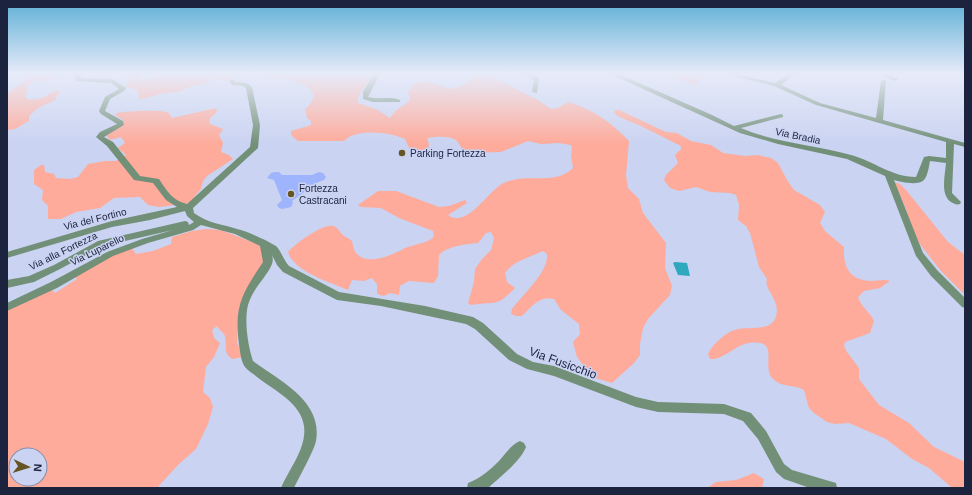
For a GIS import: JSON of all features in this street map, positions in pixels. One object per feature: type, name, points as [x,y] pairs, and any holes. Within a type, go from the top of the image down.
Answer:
[{"type":"street","points":[[109,97],[102,111],[103,114],[121,122],[120,125],[100,137],[110,144],[137,178],[156,181],[170,201],[178,205],[189,207],[202,197],[216,182],[254,148],[256,143],[255,118],[251,97]]},
{"type":"street","points":[[365,97],[373,101],[393,99],[398,101]]},
{"type":"street","name":"Via Bradia","points":[[666,97],[734,128],[775,142],[850,157],[889,176],[918,180],[921,178],[927,159],[950,161]]},
{"type":"street","points":[[802,97],[818,104],[965,145]]},
{"type":"street","points":[[879,121],[882,97]]},
{"type":"street","points":[[734,128],[781,116]]},
{"type":"street","points":[[950,140],[948,193],[950,197],[957,202]]},
{"type":"street","points":[[889,176],[919,254],[934,273],[965,304]]},
{"type":"street","points":[[189,207],[190,214],[200,222],[238,232],[264,243],[268,263],[250,289],[243,306],[242,330],[245,352],[249,364],[298,401],[306,411],[310,426],[310,441],[287,488]]},
{"type":"street","name":"Via del Fortino","points":[[7,255],[112,224],[150,217],[189,207]]},
{"type":"street","name":"Via alla Fortezza","points":[[7,284],[32,279],[101,243],[141,233],[200,222]]},
{"type":"street","name":"Via Luparello","points":[[7,307],[54,286],[110,254],[145,241],[190,228],[200,222]]},
{"type":"street","name":"Via Fusicchio","points":[[264,243],[274,249],[280,263],[286,269],[337,296],[425,310],[469,320],[479,326],[513,357],[530,366],[554,371],[636,402],[658,406],[724,409],[747,417],[762,435],[780,468],[788,475],[831,488]]},
{"type":"street","points":[[473,488],[482,485],[502,467],[520,447]]},
{"type":"shaded area","points":[[7,97],[25,97],[30,100],[44,97],[56,97],[56,100],[38,108],[29,116],[29,121],[15,129],[7,130]]},
{"type":"shaded area","points":[[139,97],[149,97],[142,99],[139,99]]},
{"type":"shaded area","points":[[313,97],[358,97],[358,103],[376,109],[390,118],[394,112],[410,100],[409,97],[532,97],[551,109],[558,108],[568,102],[577,105],[602,117],[616,128],[629,141],[626,175],[628,188],[639,199],[643,213],[666,243],[665,268],[672,286],[670,295],[648,319],[643,328],[640,344],[640,355],[634,363],[612,383],[592,377],[577,357],[573,342],[580,334],[579,324],[561,310],[554,299],[549,298],[540,300],[522,316],[511,314],[512,309],[534,283],[544,268],[547,254],[543,251],[517,262],[508,269],[505,273],[507,282],[515,288],[503,299],[490,303],[471,305],[468,303],[474,282],[475,269],[491,250],[494,238],[491,232],[486,233],[478,243],[447,249],[439,255],[438,276],[434,283],[409,281],[400,286],[399,295],[390,293],[384,296],[380,295],[377,293],[377,284],[372,278],[364,281],[352,280],[348,290],[314,276],[297,265],[288,252],[309,235],[328,226],[335,227],[344,236],[351,240],[357,254],[366,259],[383,258],[434,237],[433,231],[399,218],[381,208],[361,207],[358,205],[378,191],[396,191],[439,207],[449,206],[465,200],[467,203],[448,215],[455,218],[462,217],[469,213],[496,188],[511,180],[557,177],[565,174],[573,168],[571,145],[559,143],[541,144],[528,141],[501,152],[464,153],[457,141],[454,139],[447,137],[434,137],[427,138],[429,144],[428,148],[422,156],[412,154],[405,139],[382,133],[373,132],[356,134],[344,141],[298,141],[291,135],[291,131],[311,125],[311,121],[307,118],[305,109],[313,100]]},
{"type":"shaded area","points":[[216,108],[217,112],[210,118],[209,123],[223,129],[219,135],[223,143],[221,152],[229,155],[233,159],[207,176],[203,181],[201,189],[194,197],[195,200],[191,203],[159,207],[148,205],[140,197],[114,198],[100,208],[76,212],[61,219],[48,219],[48,206],[42,200],[43,190],[34,184],[34,170],[41,165],[44,165],[45,172],[54,174],[56,178],[70,179],[78,177],[88,164],[116,161],[126,155],[118,148],[125,143],[121,137],[110,140],[106,135],[124,125],[123,120],[115,115],[117,113],[160,111],[169,113],[172,118]]},
{"type":"shaded area","points":[[615,110],[619,110],[666,132],[677,133],[691,141],[711,145],[723,153],[745,156],[758,155],[771,158],[778,163],[794,190],[820,205],[825,212],[820,223],[825,231],[844,247],[846,266],[849,271],[857,278],[863,280],[890,281],[880,288],[864,291],[858,297],[861,304],[874,321],[870,333],[845,342],[844,346],[847,352],[859,368],[859,379],[879,405],[909,423],[934,447],[965,462],[965,488],[951,487],[929,468],[912,459],[886,439],[849,423],[835,424],[827,422],[814,413],[809,408],[804,390],[780,384],[773,379],[768,367],[768,349],[765,345],[759,343],[744,344],[725,355],[715,359],[710,359],[708,354],[710,350],[731,331],[768,326],[775,319],[777,313],[777,307],[768,287],[767,279],[759,267],[750,233],[746,226],[738,220],[739,205],[736,195],[730,193],[710,192],[696,187],[679,191],[670,188],[664,180],[666,175],[678,163],[675,155],[681,149],[681,146],[617,116],[614,112]]},
{"type":"shaded area","points":[[894,182],[900,184],[906,190],[948,242],[965,255],[965,295],[941,271],[912,234],[906,209]]},
{"type":"shaded area","points":[[206,229],[221,230],[260,245],[265,261],[239,307],[237,342],[243,357],[232,359],[226,350],[224,334],[217,326],[212,330],[214,338],[220,343],[214,357],[206,367],[203,392],[210,398],[213,407],[208,424],[196,449],[178,465],[157,488],[7,488],[7,310],[51,289],[55,293],[77,279],[74,276],[111,255],[131,247],[136,254],[153,251],[171,244],[172,237],[192,231]]},
{"type":"shaded area","points":[[754,473],[764,479],[762,488],[707,488],[716,482],[736,480]]},
{"type":"water","points":[[673,263],[687,263],[690,276],[678,275]]},
{"type":"building","name":"Fortezza Castracani","points":[[279,172],[282,175],[312,175],[319,172],[323,173],[326,177],[324,180],[316,183],[292,201],[293,203],[291,207],[282,209],[277,205],[282,200],[274,180],[267,178],[271,173]]},
{"type":"place","name":"Parking Fortezza","points":[[402,153]]},
{"type":"place","name":"Fortezza Castracani","points":[[291,194]]}]
